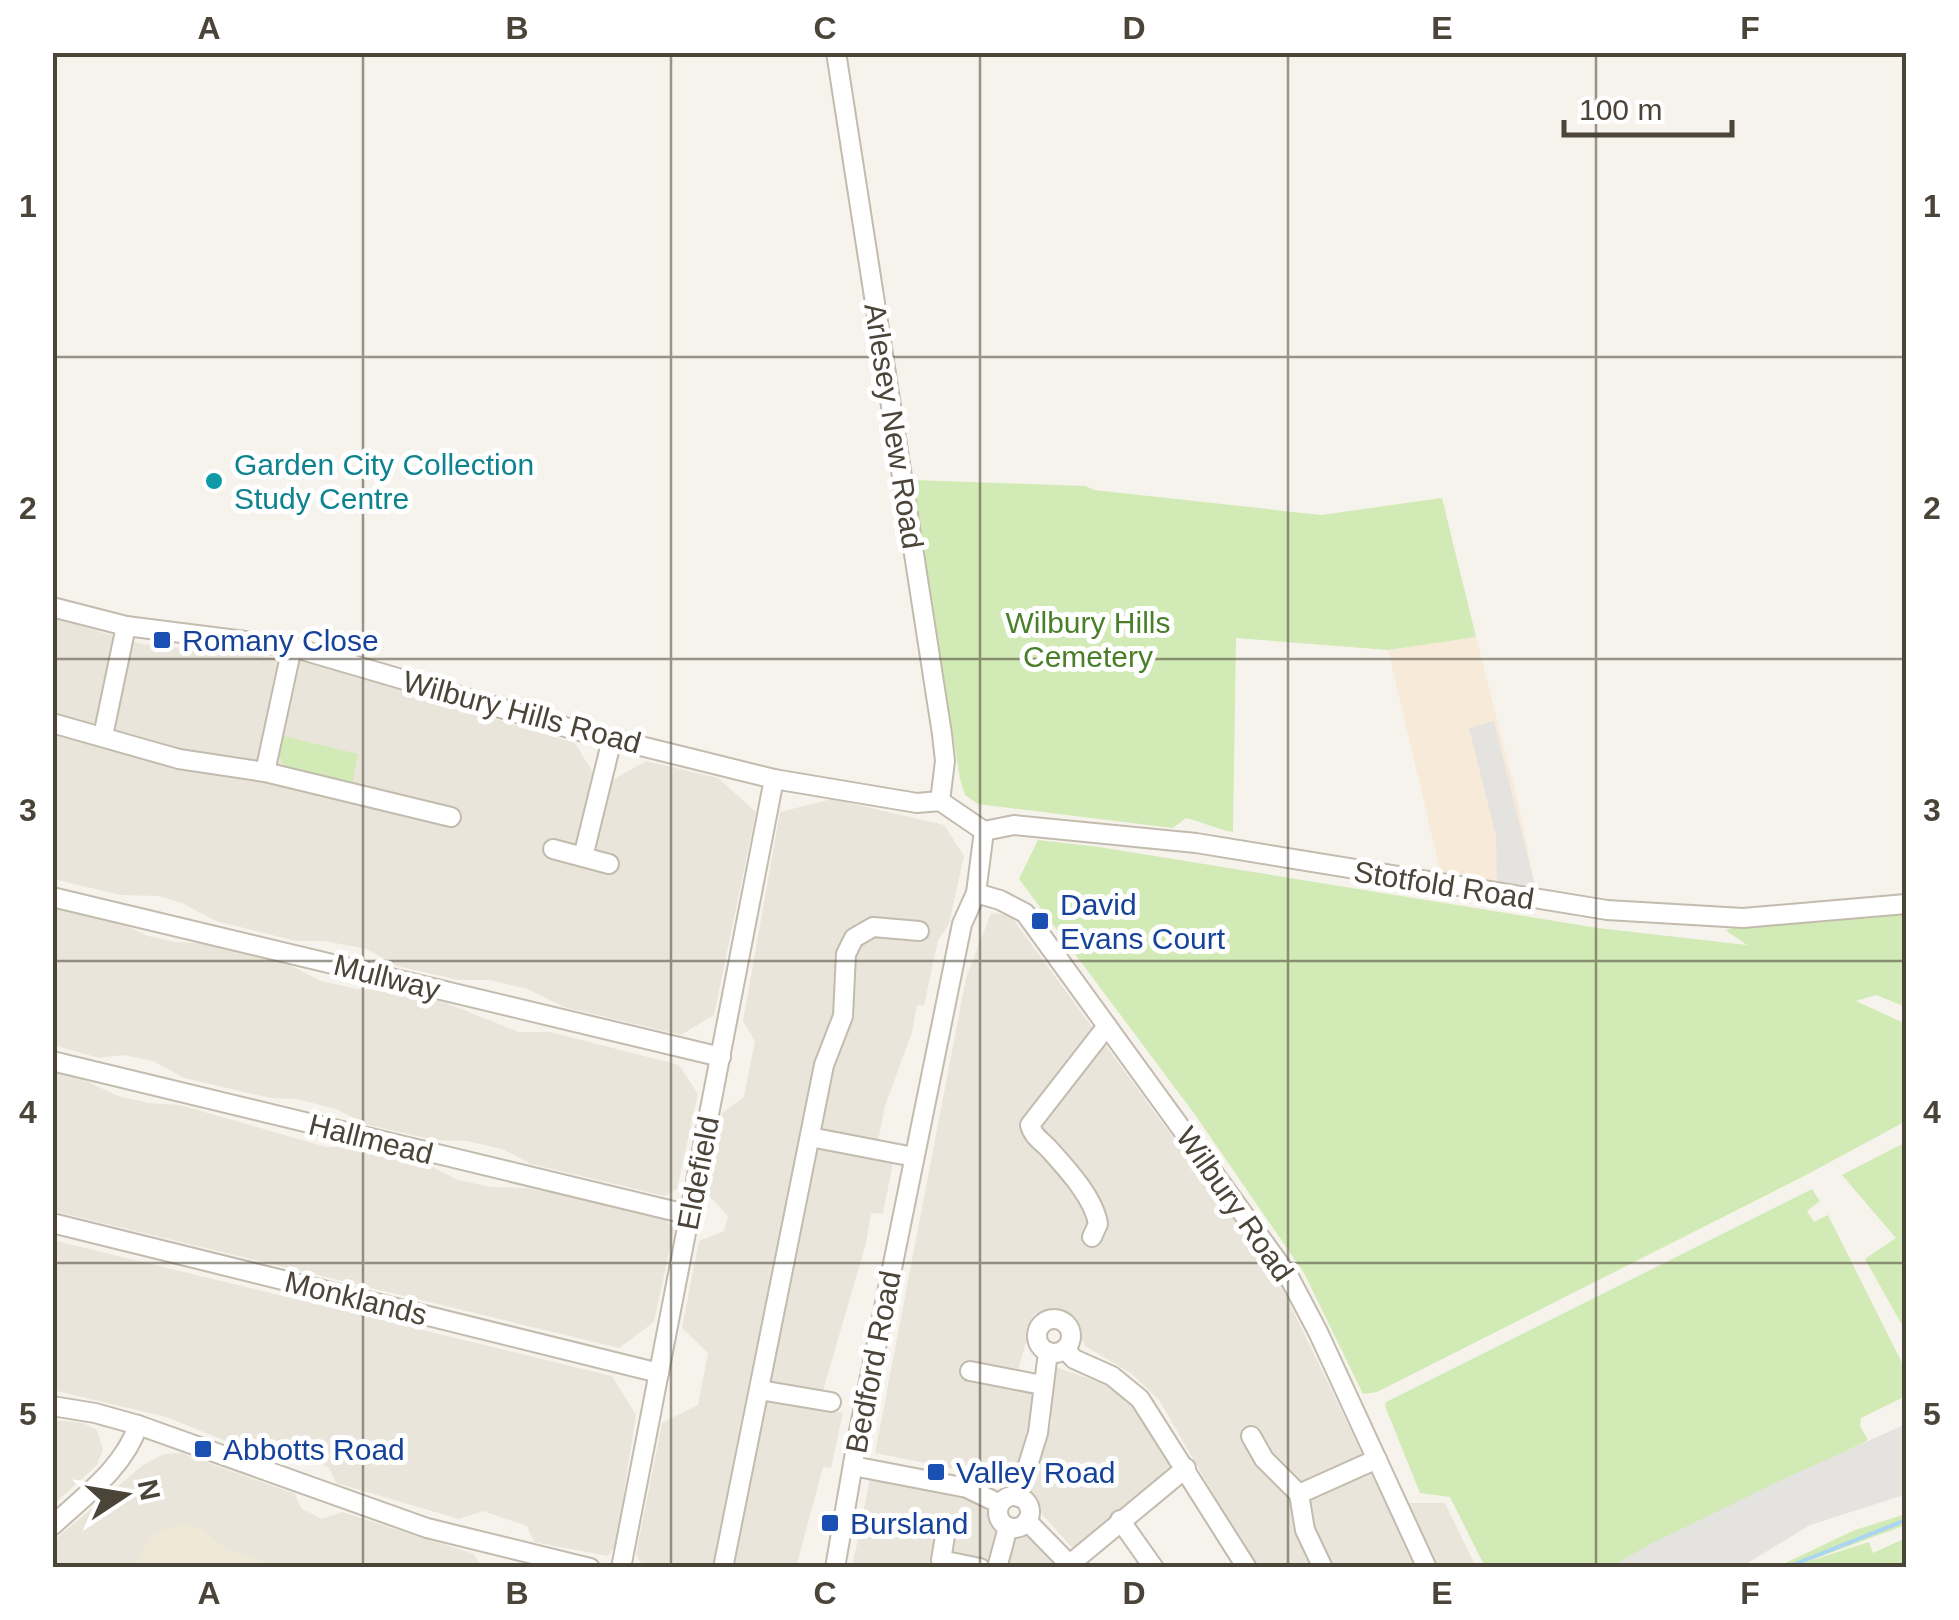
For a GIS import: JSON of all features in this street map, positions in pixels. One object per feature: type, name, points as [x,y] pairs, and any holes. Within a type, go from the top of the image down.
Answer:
[{"type":"street","name":"Arlesey New Road","points":[[836,52],[942,734],[945,762],[940,801]]},
{"type":"street","name":"Wilbury Hills Road","points":[[52,607],[126,626],[292,647],[612,739],[774,779],[918,803],[940,801]]},
{"type":"street","points":[[103,736],[126,626]]},
{"type":"street","points":[[264,772],[292,647]]},
{"type":"street","points":[[52,724],[178,759],[264,772],[451,816]]},
{"type":"street","points":[[583,857],[612,739]]},
{"type":"street","name":"Eldefield","points":[[621,1568],[774,779]]},
{"type":"street","points":[[940,801],[984,830]]},
{"type":"street","name":"Stotfold Road","points":[[984,830],[1014,824],[1196,844],[1607,910],[1744,918],[1906,904]]},
{"type":"street","name":"Bedford Road","points":[[835,1568],[852,1466],[962,924],[976,893],[984,830]]},
{"type":"street","points":[[553,849],[608,864]]},
{"type":"street","name":"Wilbury Road","points":[[976,893],[1025,913],[1289,1277],[1426,1568]]},
{"type":"street","name":"Mullway","points":[[52,896],[721,1057]]},
{"type":"street","points":[[723,1568],[824,1065],[843,1016],[849,946],[854,938],[873,927],[920,931]]},
{"type":"street","points":[[1092,1236],[1098,1224],[1095,1211],[1053,1153],[1032,1133],[1030,1125],[1107,1026]]},
{"type":"street","name":"Hallmead","points":[[52,1061],[690,1215]]},
{"type":"street","points":[[810,1137],[914,1157]]},
{"type":"street","name":"Monklands","points":[[52,1223],[660,1373]]},
{"type":"street","points":[[852,1466],[968,1488],[1009,1501],[1028,1507],[1027,1521],[1019,1527],[1008,1527],[999,1518],[1009,1501],[1038,1433],[1042,1385],[1057,1350],[1101,1370],[1131,1390],[1149,1410],[1247,1568]]},
{"type":"street","points":[[970,1371],[1042,1385]]},
{"type":"street","name":"Bedford Road","points":[[760,1390],[831,1402]]},
{"type":"street","points":[[52,1406],[138,1425],[344,1501],[502,1548],[590,1568]]},
{"type":"street","points":[[52,1526],[112,1469],[133,1440],[138,1425]]},
{"type":"street","points":[[1251,1436],[1264,1459],[1298,1494],[1305,1530],[1323,1568]]},
{"type":"street","points":[[1298,1494],[1377,1460]]},
{"type":"street","points":[[1027,1521],[1072,1566],[1120,1520],[1186,1468]]},
{"type":"street","points":[[1120,1520],[1154,1568]]},
{"type":"street","points":[[997,1568],[1008,1527]]},
{"type":"street","points":[[946,1530],[941,1560],[980,1568]]},
{"type":"street","points":[[498,1568],[502,1548]]},
{"type":"shaded area","points":[[53,618],[141,644],[304,661],[575,743],[595,776],[611,781],[646,761],[718,778],[756,812],[714,1015],[681,1035],[564,1007],[527,989],[490,980],[459,980],[397,966],[367,949],[324,941],[296,941],[216,921],[159,896],[121,895],[53,879]]},
{"type":"shaded area","points":[[1476,637],[1535,886],[1441,874],[1388,650]]},
{"type":"shaded area","points":[[1494,721],[1535,886],[1497,882],[1496,836],[1469,728]]},
{"type":"shaded area","points":[[832,799],[944,825],[964,856],[949,924],[938,940],[924,1006],[917,1005],[912,1032],[885,1106],[875,1157],[893,1162],[883,1214],[871,1213],[866,1243],[818,1408],[843,1413],[831,1468],[823,1467],[796,1567],[663,1567],[640,1562],[636,1554],[662,1423],[698,1405],[708,1353],[682,1328],[699,1241],[724,1231],[728,1216],[708,1195],[722,1113],[744,1097],[755,1041],[743,1021],[780,812]]},
{"type":"shaded area","points":[[52,904],[109,918],[148,936],[214,944],[284,962],[321,981],[357,989],[390,990],[446,1003],[519,1032],[550,1032],[679,1065],[698,1094],[677,1189],[665,1196],[531,1164],[502,1149],[467,1141],[435,1140],[368,1125],[336,1109],[297,1099],[270,1098],[184,1078],[153,1061],[123,1055],[99,1058],[53,1045]]},
{"type":"shaded area","points":[[991,913],[1010,915],[1279,1282],[1417,1567],[1256,1567],[1159,1400],[1132,1374],[1085,1346],[1071,1315],[1053,1308],[1034,1314],[1014,1384],[1035,1392],[1030,1431],[1011,1482],[1002,1488],[955,1469],[875,1453],[966,978]]},
{"type":"shaded area","points":[[53,1070],[118,1096],[180,1105],[326,1147],[364,1147],[423,1162],[458,1180],[491,1187],[527,1188],[659,1213],[674,1229],[654,1322],[619,1348],[53,1211]]},
{"type":"shaded area","points":[[52,1240],[612,1376],[636,1415],[616,1544],[608,1556],[534,1542],[527,1526],[483,1511],[459,1519],[336,1483],[329,1468],[316,1460],[284,1464],[166,1417],[53,1390]]},
{"type":"shaded area","points":[[1052,1366],[1111,1386],[1132,1406],[1171,1464],[1168,1474],[1075,1551],[1042,1514],[1029,1488],[1052,1421],[1046,1394]]},
{"type":"shaded area","points":[[53,1420],[83,1423],[97,1430],[103,1450],[97,1465],[53,1505]]},
{"type":"shaded area","points":[[1906,1424],[1906,1498],[1904,1495],[1810,1525],[1741,1567],[1610,1567],[1779,1481]]},
{"type":"shaded area","points":[[181,1453],[295,1494],[301,1508],[322,1519],[342,1512],[474,1554],[483,1568],[277,1567],[225,1549],[202,1530],[153,1535],[134,1567],[53,1567],[52,1542],[143,1465],[164,1454]]},
{"type":"shaded area","points":[[870,1478],[935,1489],[984,1505],[995,1529],[1014,1537],[1025,1533],[1059,1567],[852,1568]]},
{"type":"shaded area","points":[[1404,1503],[1445,1503],[1476,1567],[1433,1567]]},
{"type":"shaded area","points":[[185,1523],[202,1530],[225,1549],[277,1567],[134,1567],[153,1535]]},
{"type":"green space","name":"Wilbury Hills Cemetery","points":[[913,480],[1085,486],[1321,515],[1442,498],[1476,637],[1388,650],[1236,638],[1233,832],[1186,818],[1173,828],[978,804],[965,795],[960,779]]},
{"type":"green space","points":[[283,736],[358,754],[352,785],[286,769],[279,757]]},
{"type":"green space","points":[[1038,840],[1598,928],[1747,945],[1725,930],[1757,923],[1906,910],[1906,1007],[1876,995],[1856,1001],[1906,1024],[1906,1121],[1377,1392],[1363,1394],[1304,1273],[1196,1116],[1019,879]]},
{"type":"green space","points":[[1906,1142],[1906,1332],[1865,1259],[1896,1238],[1842,1175]]},
{"type":"green space","points":[[1812,1189],[1820,1201],[1807,1211],[1814,1222],[1828,1215],[1906,1371],[1906,1396],[1861,1418],[1860,1426],[1868,1440],[1647,1546],[1613,1567],[1485,1567],[1450,1497],[1420,1493],[1386,1402]]},
{"type":"green space","points":[[1906,1514],[1906,1525],[1803,1563],[1869,1542],[1873,1553],[1906,1538],[1906,1567],[1777,1567],[1855,1530]]},
{"type":"waterway","points":[[1785,1568],[1906,1520]]},
{"type":"place","name":"Garden City Collection Study Centre","points":[[214,481]]},
{"type":"place","name":"Romany Close","points":[[162,640]]},
{"type":"place","name":"David Evans Court","points":[[1040,921]]},
{"type":"place","name":"Abbotts Road","points":[[203,1449]]},
{"type":"place","name":"Valley Road","points":[[936,1472]]},
{"type":"place","name":"Bursland","points":[[830,1523]]}]
